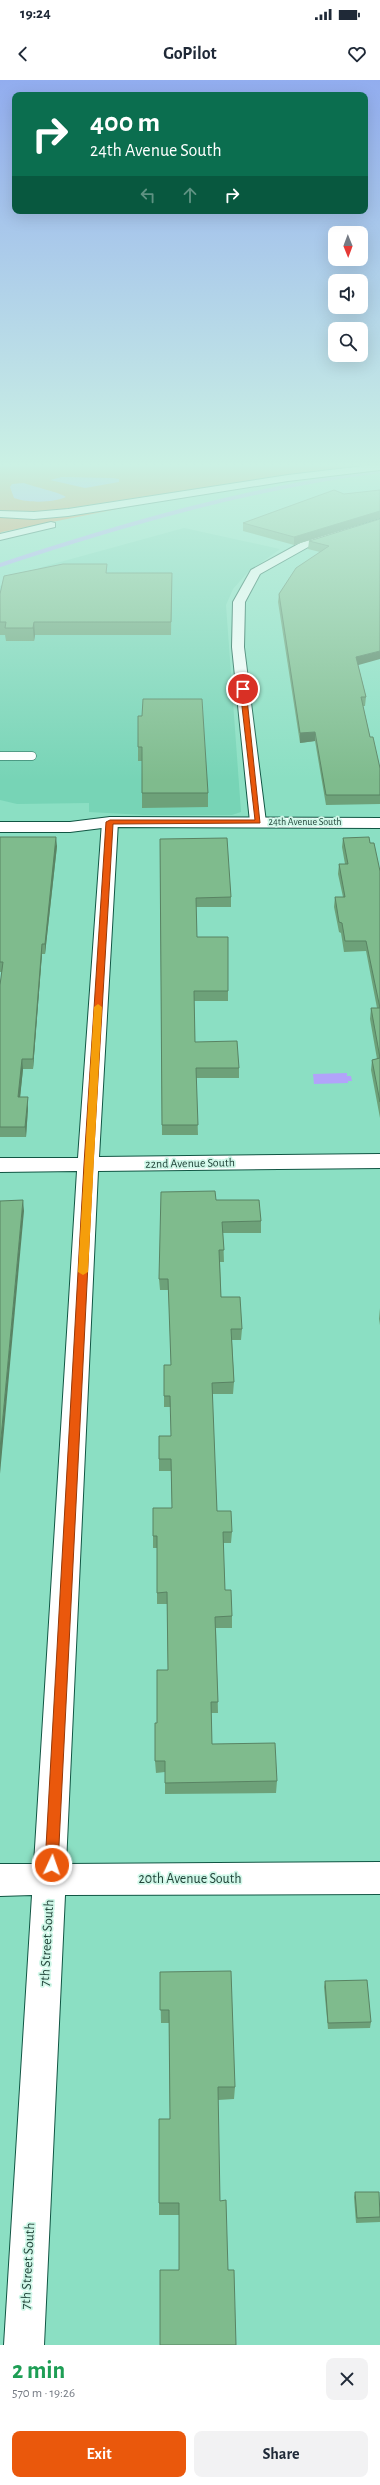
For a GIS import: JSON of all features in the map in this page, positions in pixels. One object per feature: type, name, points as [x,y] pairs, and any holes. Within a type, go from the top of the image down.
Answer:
[{"type":"main road","points":[[258,822],[238,647],[239,602],[255,572],[261,569]]},
{"type":"main road","name":"24th Avenue South","points":[[0,812],[84,815],[110,822]]},
{"type":"main road","name":"24th Avenue South","points":[[0,827],[70,827],[110,822],[380,823]]},
{"type":"main road","name":"7th Street South","points":[[24,2345],[51,1880],[88,1164],[110,822]]},
{"type":"main road","name":"22nd Avenue South","points":[[0,1165],[380,1161]]},
{"type":"main road","name":"20th Avenue South","points":[[0,1880],[380,1878]]},
{"type":"lane","points":[[0,756],[32,756]]},
{"type":"shaded area","points":[[38,569],[253,569],[233,589],[226,605],[241,812],[232,815],[144,815],[89,812],[89,803],[17,804],[0,800],[0,586]]},
{"type":"shaded area","points":[[347,1073],[347,1076],[351,1076],[352,1081],[348,1081],[348,1083],[314,1084],[313,1074]]},
{"type":"building","points":[[40,569],[106,569],[106,573],[172,573],[171,622],[34,622],[33,628],[5,628],[6,622],[0,622],[0,594],[4,576]]},
{"type":"building","points":[[296,569],[380,569],[380,651],[356,657],[366,697],[361,697],[370,737],[373,737],[380,768],[380,795],[326,795],[315,732],[300,733],[279,594]]},
{"type":"building","points":[[143,699],[202,699],[208,793],[142,793],[142,747],[138,747],[138,716],[142,716]]},
{"type":"building","points":[[0,837],[56,837],[45,944],[42,944],[33,1059],[22,1059],[18,1097],[28,1097],[25,1127],[0,1127],[0,985],[3,962],[0,962]]},
{"type":"building","points":[[369,837],[370,843],[374,843],[380,871],[380,1008],[366,941],[345,941],[342,923],[339,922],[335,897],[345,897],[339,864],[348,864],[343,838]]},
{"type":"building","points":[[227,838],[231,897],[196,898],[197,937],[228,937],[228,991],[194,991],[195,1042],[237,1041],[239,1068],[196,1068],[198,1125],[162,1125],[160,839]]},
{"type":"building","points":[[371,1008],[380,1008],[380,1058]]},
{"type":"building","points":[[380,1058],[380,1102],[372,1060]]},
{"type":"building","points":[[215,1191],[216,1200],[259,1200],[261,1221],[222,1222],[224,1250],[219,1250],[221,1297],[240,1297],[242,1329],[231,1329],[234,1382],[212,1383],[217,1511],[231,1511],[232,1532],[223,1532],[225,1590],[231,1590],[232,1616],[215,1617],[218,1702],[211,1702],[212,1744],[275,1743],[277,1781],[165,1783],[165,1761],[155,1761],[155,1723],[157,1723],[157,1670],[168,1670],[167,1592],[157,1593],[157,1536],[153,1536],[153,1508],[172,1508],[171,1459],[159,1459],[159,1436],[171,1436],[170,1396],[164,1396],[164,1365],[171,1365],[168,1279],[159,1279],[161,1192]]},
{"type":"building","points":[[23,1200],[0,1449],[0,1201]]},
{"type":"building","points":[[231,1971],[235,2087],[218,2087],[220,2201],[226,2200],[228,2270],[234,2270],[236,2345],[160,2345],[160,2270],[179,2270],[179,2203],[159,2203],[159,2119],[170,2119],[169,2010],[160,2010],[160,1972]]},
{"type":"building","points":[[367,1980],[371,2022],[328,2023],[325,1981]]},
{"type":"building","points":[[355,2192],[379,2192],[380,2217],[357,2218]]},
{"type":"slow traffic","points":[[83,1272],[98,1007]]},
{"type":"route","points":[[52,1865],[88,1164],[110,822],[258,822],[243,689]]}]
